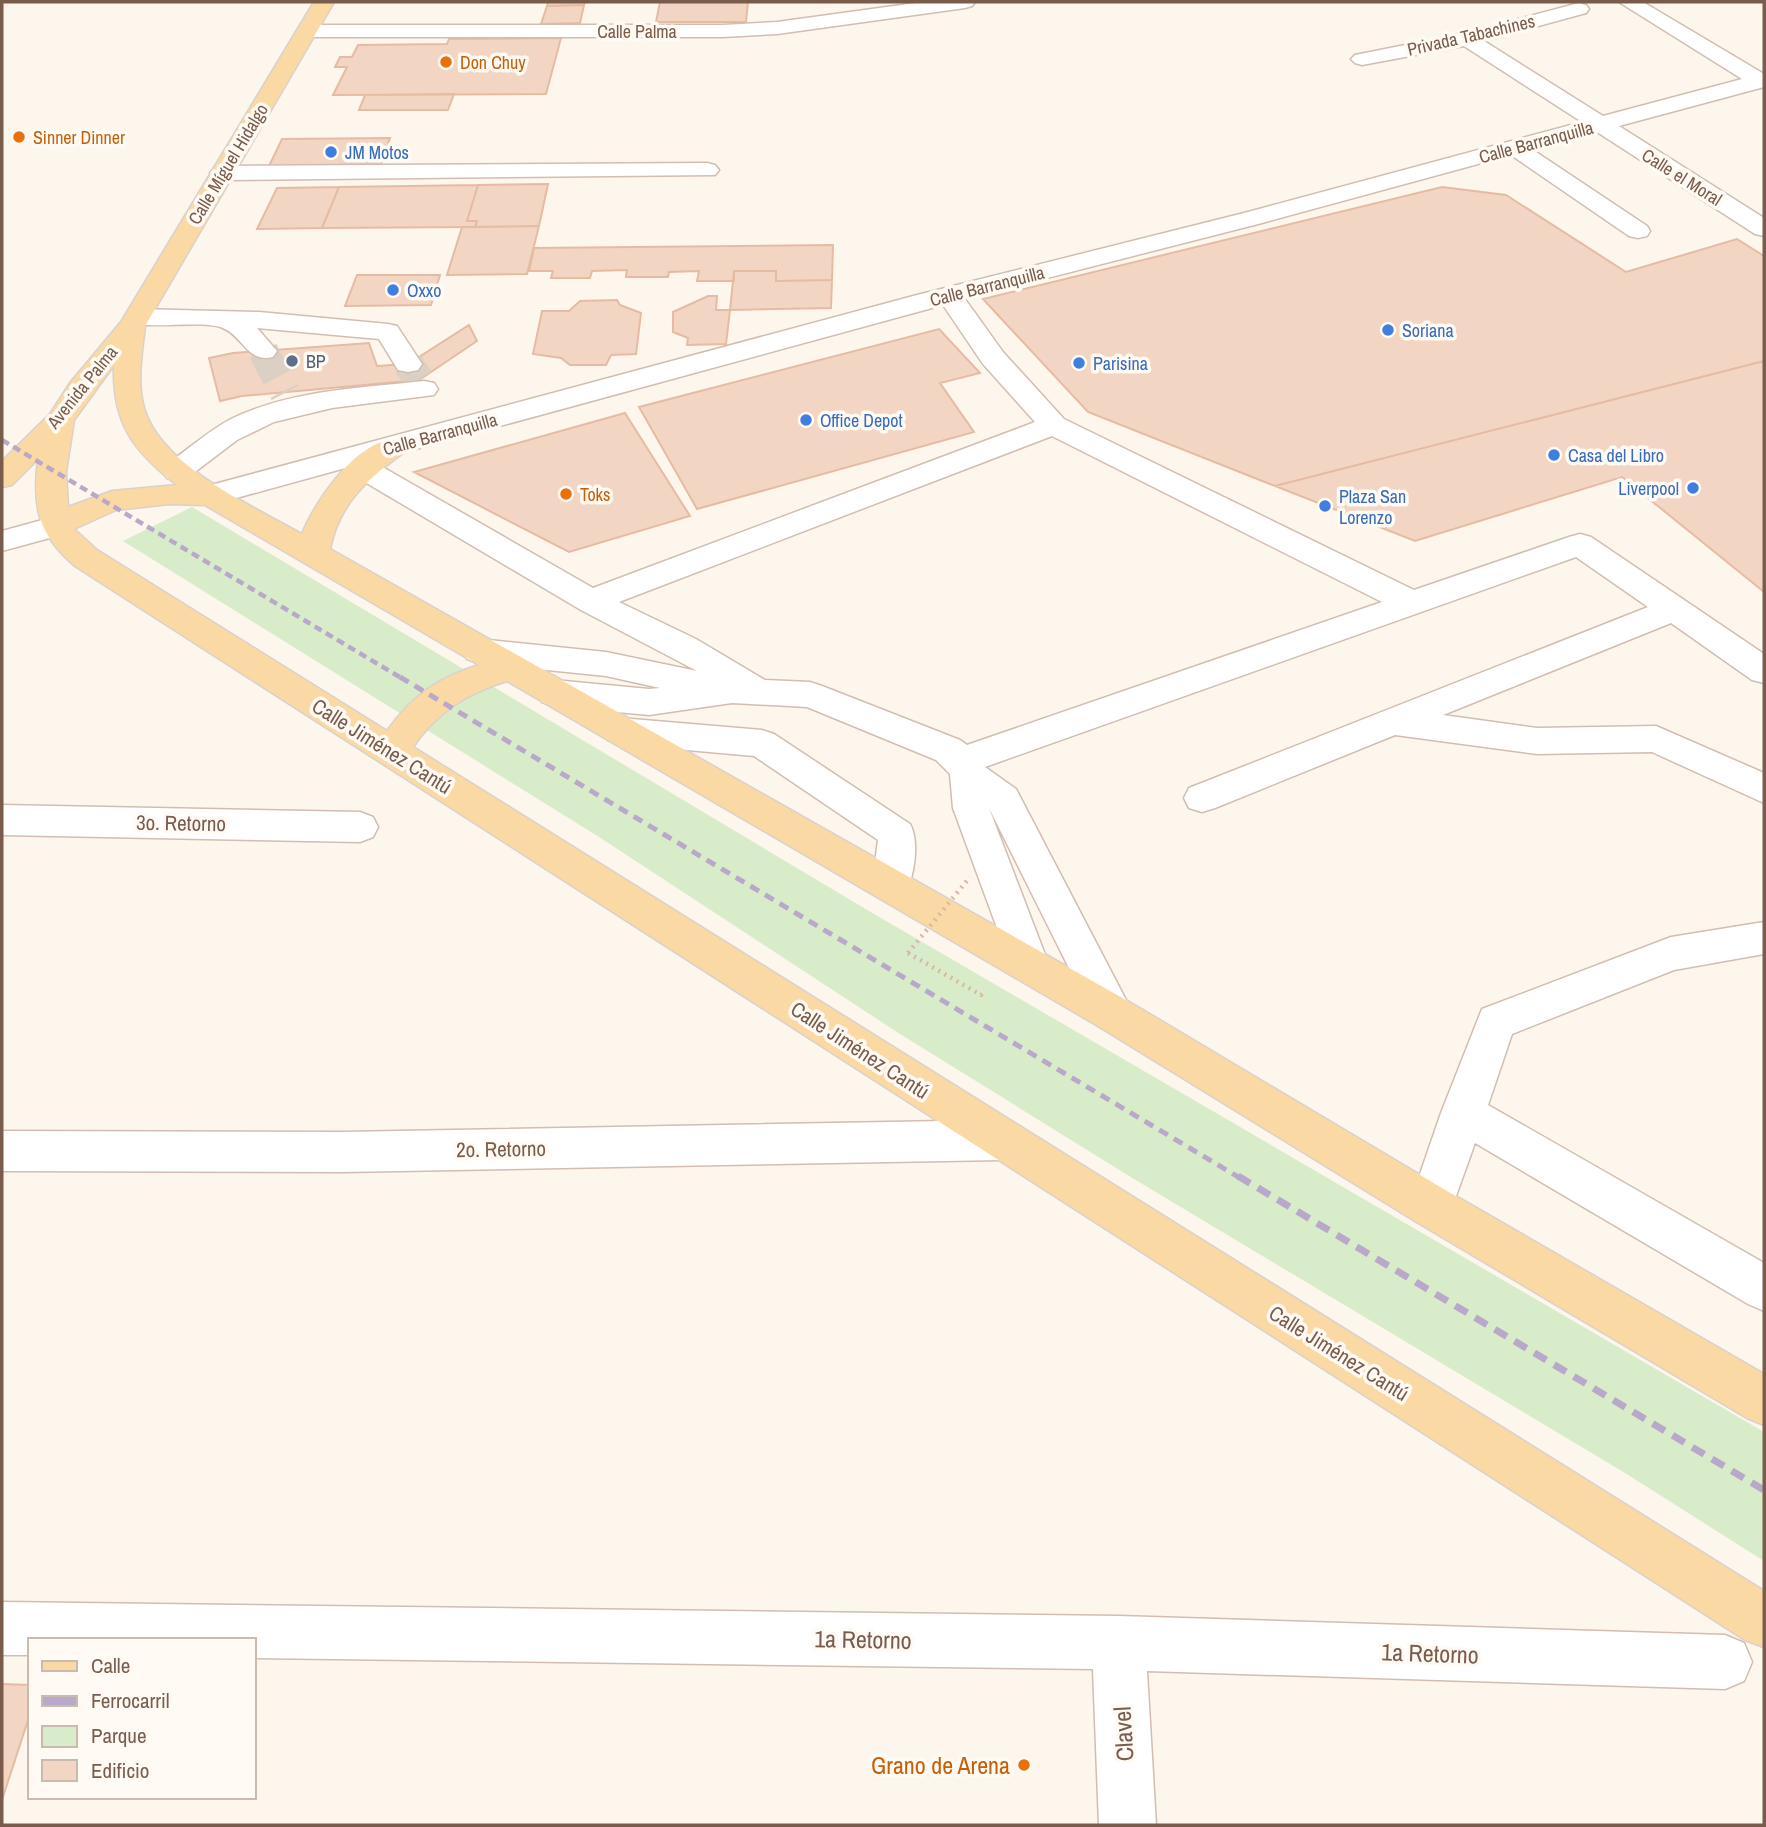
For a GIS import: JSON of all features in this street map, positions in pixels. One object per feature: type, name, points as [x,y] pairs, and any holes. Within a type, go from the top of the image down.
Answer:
[{"type":"main road","name":"Calle Míguel Hidalgo","points":[[135,322],[324,2]]},
{"type":"main road","name":"Avenida Palma","points":[[2,478],[60,420],[80,389],[135,322]]},
{"type":"main road","points":[[135,322],[128,356],[126,402],[139,432],[153,452],[211,495],[1112,1013],[1431,1206],[1764,1401]]},
{"type":"main road","points":[[60,420],[49,468],[57,526],[89,508],[123,497],[139,494],[211,495]]},
{"type":"main road","points":[[313,554],[325,513],[338,493],[363,468],[393,447]]},
{"type":"main road","name":"Calle Jiménez Cantú","points":[[57,526],[69,544],[86,558],[215,643],[392,751],[1001,1140],[1764,1621]]},
{"type":"main road","points":[[392,751],[414,718],[435,698],[470,681],[494,659]]},
{"type":"street","name":"Calle Palma","points":[[307,31],[750,30],[965,2]]},
{"type":"street","points":[[1629,2],[1757,87]]},
{"type":"street","name":"Privada Tabachines","points":[[1362,59],[1467,39],[1579,9]]},
{"type":"street","points":[[337,31],[347,18],[361,14],[415,11]]},
{"type":"street","name":"Calle el Moral","points":[[1467,39],[1764,229]]},
{"type":"street","name":"Calle Barranquilla","points":[[211,495],[938,298],[1600,125],[1757,87]]},
{"type":"street","points":[[1515,148],[1638,231]]},
{"type":"street","points":[[222,173],[707,170]]},
{"type":"street","points":[[938,298],[938,321],[993,358],[1054,425],[1167,484],[1412,603]]},
{"type":"street","points":[[225,318],[245,330],[263,351]]},
{"type":"street","points":[[135,322],[225,318],[388,332],[449,432]]},
{"type":"street","points":[[177,471],[242,424],[287,401],[337,399],[417,378]]},
{"type":"street","points":[[592,602],[622,588],[1054,425]]},
{"type":"street","points":[[363,468],[592,602],[684,646],[745,690]]},
{"type":"street","points":[[2,541],[57,526]]},
{"type":"street","points":[[965,768],[1580,544],[1764,671]]},
{"type":"street","points":[[1202,798],[1675,610]]},
{"type":"street","points":[[494,659],[606,664],[745,690],[810,695],[948,750],[965,768],[1003,799],[1112,1013]]},
{"type":"street","points":[[554,693],[649,702],[745,690]]},
{"type":"street","points":[[1392,722],[1536,741],[1656,738],[1764,789]]},
{"type":"street","points":[[620,731],[762,743],[897,834],[891,886]]},
{"type":"street","points":[[965,768],[971,808],[1029,965]]},
{"type":"street","name":"3o. Retorno","points":[[2,820],[360,827]]},
{"type":"street","points":[[1431,1206],[1496,1022],[1671,954],[1764,938]]},
{"type":"street","points":[[1462,1113],[1764,1288]]},
{"type":"street","name":"2o. Retorno","points":[[2,1151],[290,1152],[1001,1140]]},
{"type":"street","name":"1a Retorno","points":[[2,1628],[1119,1643],[1725,1662]]},
{"type":"street","name":"Clavel","points":[[1119,1643],[1127,1825]]},
{"type":"path","points":[[970,877],[908,953],[981,995]]},
{"type":"green space","points":[[192,507],[869,911],[1764,1432],[1764,1561],[1625,1473],[1134,1179],[900,1034],[599,837],[123,541]]},
{"type":"building","points":[[548,2],[585,2],[584,5],[547,6]]},
{"type":"building","points":[[660,2],[748,2],[746,22],[656,22]]},
{"type":"building","points":[[584,5],[580,23],[541,24],[547,6]]},
{"type":"building","name":"Don Chuy","points":[[561,38],[546,94],[333,95],[347,67],[335,67],[340,57],[352,57],[358,45],[447,44],[449,39]]},
{"type":"building","points":[[454,94],[448,110],[359,110],[365,95]]},
{"type":"building","name":"JM Motos","points":[[390,138],[381,164],[269,166],[282,139]]},
{"type":"building","points":[[548,184],[539,226],[475,227],[477,221],[467,221],[478,185]]},
{"type":"building","points":[[478,185],[467,221],[477,221],[475,227],[322,228],[339,187]]},
{"type":"building","points":[[339,187],[322,228],[257,229],[277,188]]},
{"type":"building","name":"Soriana","points":[[1442,187],[1506,195],[1626,272],[1737,239],[1764,256],[1764,361],[1275,486],[1088,412],[983,299]]},
{"type":"building","points":[[539,226],[527,274],[447,275],[462,227]]},
{"type":"building","points":[[833,245],[832,280],[776,281],[776,271],[734,271],[734,281],[697,281],[699,271],[669,272],[668,277],[626,277],[627,270],[592,271],[590,278],[551,278],[553,271],[529,271],[534,248]]},
{"type":"building","points":[[734,271],[776,271],[776,281],[832,280],[831,308],[730,310]]},
{"type":"building","name":"Oxxo","points":[[357,275],[440,275],[431,305],[345,306]]},
{"type":"building","points":[[708,296],[717,296],[716,310],[730,310],[726,344],[687,345],[688,338],[673,332],[673,312]]},
{"type":"building","points":[[617,300],[620,305],[641,313],[636,354],[611,355],[606,365],[570,365],[561,358],[533,354],[542,311],[569,311],[580,301]]},
{"type":"building","name":"BP","points":[[469,325],[477,341],[419,380],[242,396],[220,401],[209,358],[233,353],[369,343],[377,366],[408,364]]},
{"type":"building","name":"Office Depot","points":[[939,329],[980,373],[940,383],[974,432],[697,509],[639,407]]},
{"type":"building","points":[[1764,361],[1764,592],[1622,477],[1415,541],[1275,486]]},
{"type":"building","name":"Toks","points":[[625,413],[690,516],[569,552],[414,472]]},
{"type":"building","points":[[2,1684],[28,1685],[28,1720],[2,1800]]},
{"type":"tunnel","points":[[263,351],[285,393]]},
{"type":"tunnel","points":[[408,364],[419,380]]},
{"type":"railway","points":[[2,440],[403,679]]},
{"type":"railway","points":[[400,677],[1240,1178]]},
{"type":"railway","points":[[1238,1176],[1764,1490]]},
{"type":"place","name":"Don Chuy","points":[[446,62]]},
{"type":"place","name":"Sinner Dinner","points":[[19,137]]},
{"type":"place","name":"JM Motos","points":[[331,152]]},
{"type":"place","name":"Oxxo","points":[[393,290]]},
{"type":"place","name":"Soriana","points":[[1388,330]]},
{"type":"place","name":"BP","points":[[292,361]]},
{"type":"place","name":"Parisina","points":[[1079,363]]},
{"type":"place","name":"Office Depot","points":[[806,420]]},
{"type":"place","name":"Casa del Libro","points":[[1554,455]]},
{"type":"place","name":"Liverpool","points":[[1693,488]]},
{"type":"place","name":"Toks","points":[[566,494]]},
{"type":"place","name":"Plaza San Lorenzo","points":[[1325,506]]},
{"type":"place","name":"Grano de Arena","points":[[1024,1765]]}]
